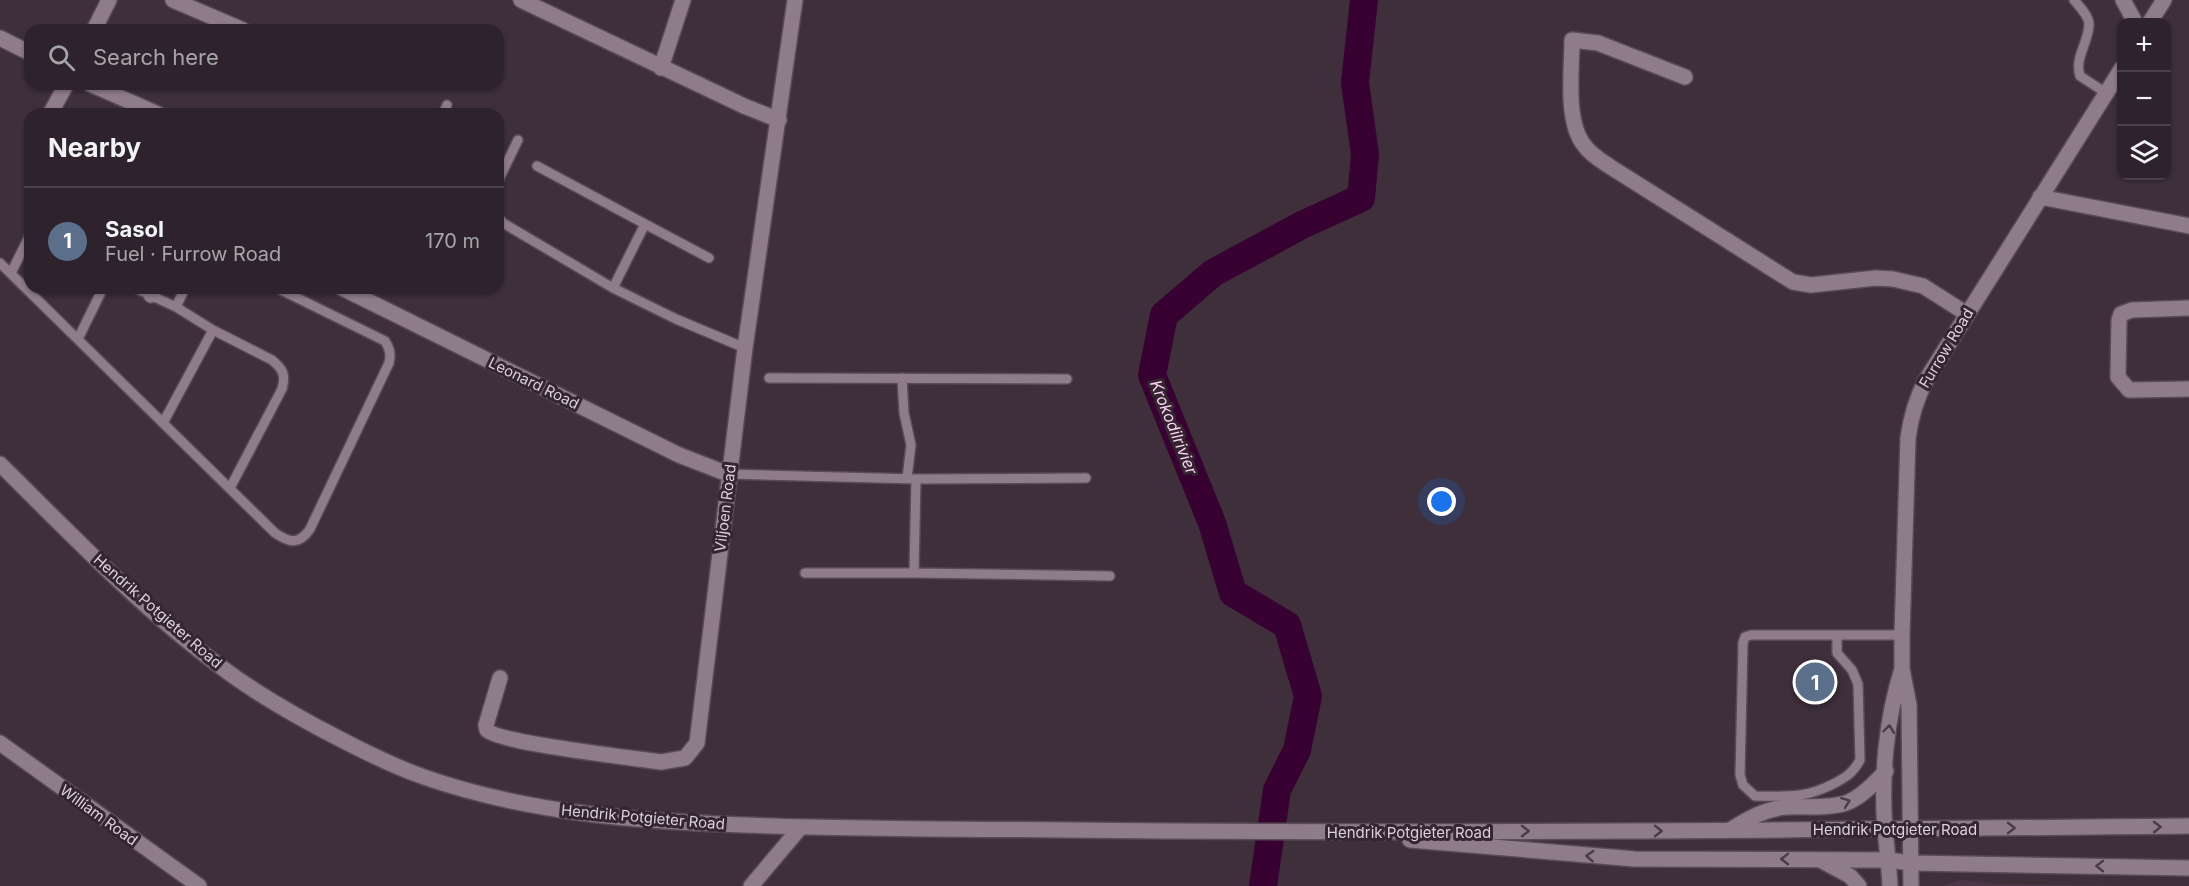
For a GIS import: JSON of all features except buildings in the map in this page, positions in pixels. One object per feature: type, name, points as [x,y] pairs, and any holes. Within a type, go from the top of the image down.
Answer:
[{"type":"street","points":[[97,24],[109,0]]},
{"type":"street","points":[[173,0],[229,24]]},
{"type":"street","points":[[521,0],[661,68],[778,120]]},
{"type":"street","points":[[661,68],[683,0]]},
{"type":"street","name":"Viljoen Road","points":[[500,678],[486,726],[487,730],[495,736],[661,762],[684,758],[692,752],[699,736],[728,474],[795,0]]},
{"type":"street","points":[[2123,0],[2133,18]]},
{"type":"street","points":[[2153,18],[2164,0]]},
{"type":"street","points":[[0,38],[24,50]]},
{"type":"street","points":[[1685,77],[1598,43],[1572,40],[1572,111],[1579,138],[1585,147],[1609,166],[1793,282],[1811,285],[1876,278],[1893,279],[1923,286],[1967,314]]},
{"type":"street","name":"Furrow Road","points":[[1911,886],[1909,705],[1902,669],[1902,636],[1908,438],[1911,417],[1916,399],[1926,380],[2119,72]]},
{"type":"street","points":[[54,108],[66,90]]},
{"type":"street","points":[[104,90],[144,108]]},
{"type":"street","points":[[2040,197],[2189,226]]},
{"type":"street","name":"Leonard Road","points":[[354,294],[679,455],[728,474]]},
{"type":"street","points":[[2189,308],[2132,310],[2121,314],[2118,377],[2129,390],[2189,389]]},
{"type":"street","name":"Hendrik Potgieter Road","points":[[0,464],[111,573],[222,668],[311,724],[367,752],[422,776],[538,807],[622,818],[800,828],[1312,832],[2189,826]]},
{"type":"street","name":"Furrow Road","points":[[1890,886],[1885,829],[1886,771],[1893,702],[1902,669]]},
{"type":"street","name":"William Road","points":[[0,743],[199,886]]},
{"type":"street","points":[[1730,830],[1767,811],[1834,806],[1848,802],[1871,787],[1886,771]]},
{"type":"street","points":[[751,886],[800,828]]},
{"type":"street","name":"Hendrik Potgieter Road","points":[[1312,832],[1635,859],[1889,860],[2189,868]]},
{"type":"street","points":[[1819,859],[1850,876],[1859,886]]},
{"type":"lane","points":[[2074,0],[2087,17],[2089,25],[2079,61],[2080,76],[2106,93]]},
{"type":"lane","points":[[504,169],[518,140]]},
{"type":"lane","points":[[537,166],[709,258]]},
{"type":"lane","points":[[504,224],[613,288],[676,319],[745,348]]},
{"type":"lane","points":[[613,288],[645,224]]},
{"type":"lane","points":[[11,273],[24,247]]},
{"type":"lane","points":[[0,263],[24,286]]},
{"type":"lane","points":[[32,294],[275,533],[285,539],[295,541],[304,538],[310,529],[389,363],[390,348],[385,341],[289,294]]},
{"type":"lane","points":[[78,339],[100,294]]},
{"type":"lane","points":[[156,294],[213,330],[272,360],[284,374],[282,389],[230,488]]},
{"type":"lane","points":[[176,307],[182,294]]},
{"type":"lane","points":[[163,423],[213,330]]},
{"type":"lane","points":[[769,378],[1067,379]]},
{"type":"lane","points":[[902,378],[904,413],[911,445],[914,573]]},
{"type":"lane","points":[[728,474],[911,479],[1086,478]]},
{"type":"lane","points":[[805,573],[1110,576]]},
{"type":"lane","points":[[1836,635],[1837,653],[1852,670],[1857,684],[1860,760],[1849,776],[1814,794],[1755,796],[1743,785],[1740,775],[1745,637],[1750,635],[1836,635],[1902,636]]},
{"type":"shaded area","points":[[1962,880],[1996,884],[2130,886],[1942,886]]},
{"type":"waterway","name":"Krokodilrivier","points":[[1263,886],[1277,790],[1297,750],[1308,696],[1287,625],[1233,593],[1212,523],[1152,375],[1164,315],[1213,273],[1302,225],[1361,198],[1365,154],[1355,83],[1364,0]]},
{"type":"place","name":"Sasol","points":[[1815,682]]}]
